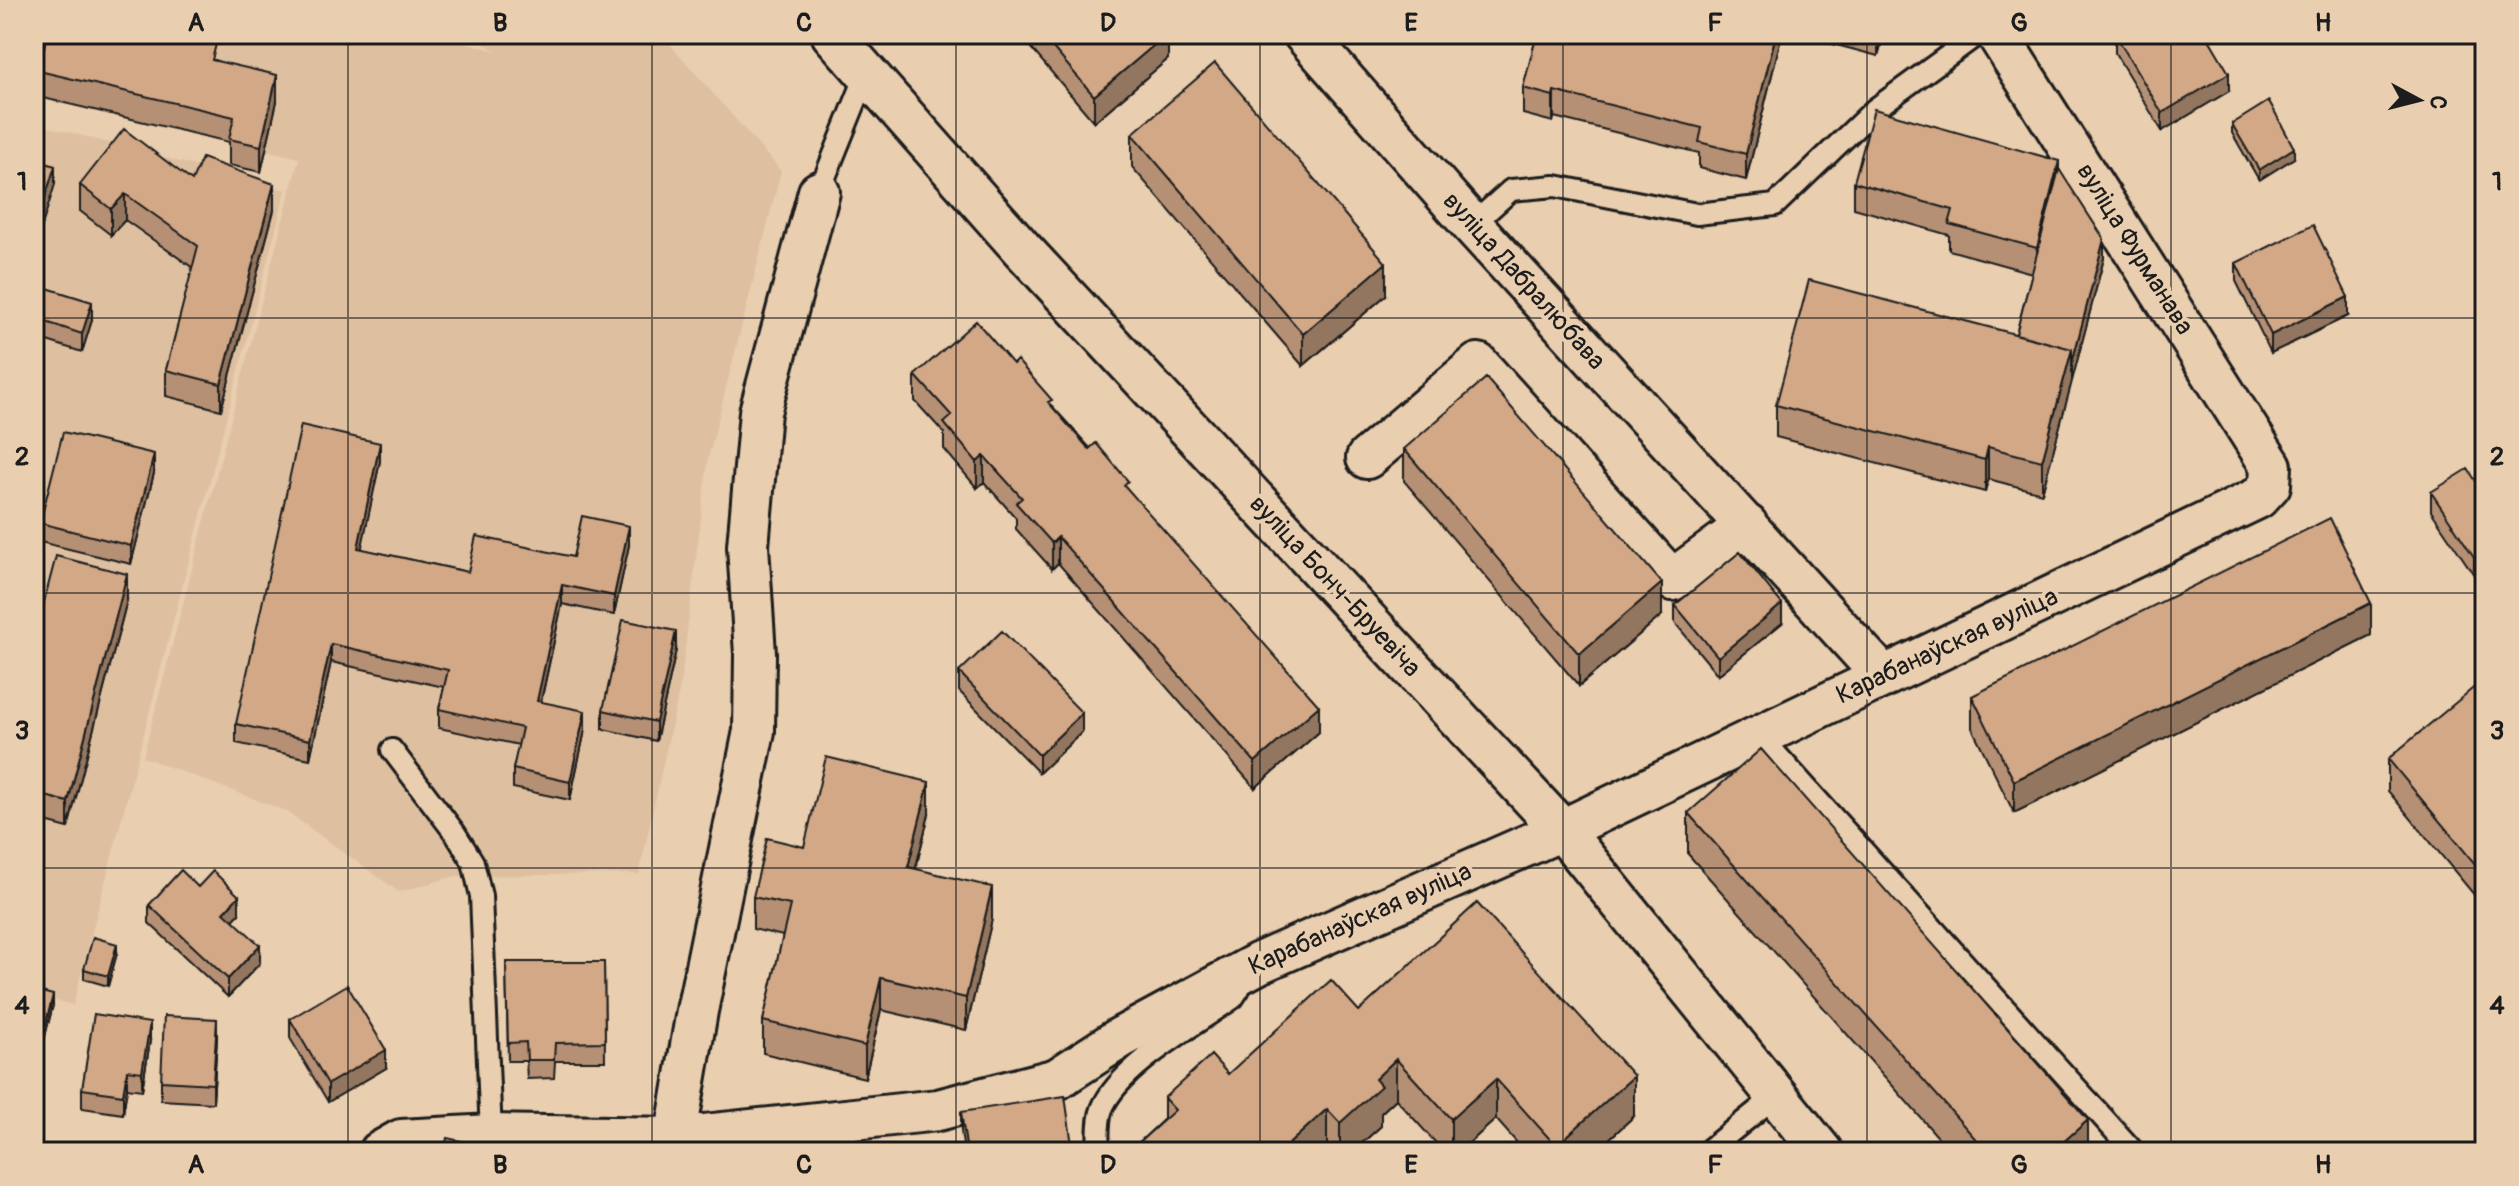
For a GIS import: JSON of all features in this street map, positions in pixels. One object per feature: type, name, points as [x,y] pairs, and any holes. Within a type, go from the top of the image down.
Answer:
[{"type":"street","name":"вуліца Бонч-Бруевіча","points":[[832,34],[1022,249],[1562,830],[1822,1152]]},
{"type":"street","name":"вуліца Фурманава","points":[[1997,34],[2271,466]]},
{"type":"street","name":"вуліца Дабралюбава","points":[[1308,36],[1472,225],[1884,677]]},
{"type":"street","points":[[674,1145],[697,1011],[754,731],[755,654],[748,546],[760,412],[819,192]]},
{"type":"street","points":[[1367,458],[1478,364],[1672,580],[1747,525]]},
{"type":"street","name":"Карабанаўская вуліца","points":[[380,1152],[401,1140],[491,1135],[674,1145],[938,1110],[1057,1079],[1120,1038],[1259,963],[1562,830],[2258,498],[2270,485],[2271,466]]},
{"type":"lane","points":[[1472,225],[1511,190],[1555,186],[1697,214],[1775,205],[1875,109],[1978,34]]},
{"type":"lane","points":[[819,192],[867,73]]},
{"type":"lane","points":[[1759,735],[2134,1152]]},
{"type":"lane","points":[[392,750],[473,862],[481,896],[491,1135]]},
{"type":"lane","points":[[1098,1152],[1100,1113],[1111,1090],[1144,1061],[1233,998],[1259,963]]},
{"type":"lane","points":[[1706,1152],[1777,1095]]},
{"type":"shaded area","points":[[34,34],[436,34],[496,51],[467,34],[661,34],[781,171],[708,459],[681,682],[639,874],[456,876],[399,892],[286,811],[143,757],[299,158],[39,97],[34,94]]},
{"type":"shaded area","points":[[34,123],[286,190],[73,1005],[34,995]]},
{"type":"building","points":[[47,34],[111,34],[152,44],[155,34],[173,34],[216,44],[212,60],[277,75],[261,146],[229,139],[234,117],[39,71]]},
{"type":"building","points":[[1041,34],[1167,34],[1094,96]]},
{"type":"building","points":[[1537,34],[1776,34],[1746,154],[1699,142],[1702,128],[1554,91],[1553,96],[1523,88]]},
{"type":"building","points":[[2115,34],[2206,34],[2229,73],[2162,113]]},
{"type":"building","points":[[1215,63],[1386,263],[1303,334],[1132,134]]},
{"type":"building","points":[[2269,101],[2294,148],[2259,170],[2232,124]]},
{"type":"building","points":[[1874,109],[2059,161],[2037,248],[1949,224],[1953,210],[1854,182]]},
{"type":"building","points":[[124,129],[192,181],[202,158],[274,184],[221,384],[166,370],[198,246],[125,194],[111,209],[80,185]]},
{"type":"building","points":[[34,159],[55,166],[34,232]]},
{"type":"building","points":[[2059,169],[2104,239],[2072,363],[2072,349],[2016,334]]},
{"type":"building","points":[[2313,225],[2348,297],[2271,335],[2236,263]]},
{"type":"building","points":[[1809,280],[2072,349],[2042,461],[1988,447],[1985,460],[1776,405]]},
{"type":"building","points":[[34,284],[92,302],[82,334],[34,318]]},
{"type":"building","points":[[976,321],[1013,364],[1017,360],[1089,449],[1096,443],[1128,481],[1124,485],[1319,706],[1255,762],[1058,537],[1052,543],[1016,503],[1022,498],[984,456],[977,462],[944,423],[952,416],[915,375]]},
{"type":"building","points":[[1486,378],[1662,583],[1579,654],[1404,449]]},
{"type":"building","points":[[301,425],[380,443],[358,548],[468,572],[476,536],[573,557],[582,516],[629,526],[614,596],[562,585],[537,701],[585,711],[570,782],[513,769],[522,728],[439,709],[448,670],[331,644],[310,740],[236,724]]},
{"type":"building","points":[[63,432],[154,454],[131,546],[40,523]]},
{"type":"building","points":[[2468,469],[2485,495],[2485,550],[2474,557],[2431,492]]},
{"type":"building","points":[[2330,518],[2371,603],[2014,781],[1972,696]]},
{"type":"building","points":[[1740,552],[1782,604],[1718,657],[1675,605]]},
{"type":"building","points":[[56,556],[127,574],[68,802],[34,793],[34,640]]},
{"type":"building","points":[[623,620],[676,631],[656,722],[603,710]]},
{"type":"building","points":[[1002,631],[1082,713],[1039,755],[959,672]]},
{"type":"building","points":[[2485,680],[2485,876],[2388,759]]},
{"type":"building","points":[[1761,749],[2088,1120],[2052,1152],[1987,1152],[1688,813]]},
{"type":"building","points":[[826,757],[929,782],[908,867],[992,887],[966,998],[881,978],[865,1046],[763,1021],[790,905],[753,897],[767,838],[804,847]]},
{"type":"building","points":[[181,870],[198,887],[213,871],[239,896],[224,912],[260,945],[228,979],[149,905]]},
{"type":"building","points":[[1477,903],[1634,1076],[1556,1146],[1496,1079],[1451,1119],[1396,1059],[1375,1079],[1381,1086],[1340,1123],[1327,1109],[1280,1152],[1139,1152],[1134,1147],[1175,1110],[1164,1098],[1211,1055],[1228,1074],[1331,980],[1359,1011]]},
{"type":"building","points":[[93,937],[117,944],[108,976],[84,969]]},
{"type":"building","points":[[506,962],[604,962],[605,1042],[555,1043],[554,1060],[527,1060],[526,1042],[508,1043]]},
{"type":"building","points":[[347,985],[386,1050],[328,1084],[290,1019]]},
{"type":"building","points":[[34,990],[53,995],[44,1030],[34,1028]]},
{"type":"building","points":[[94,1014],[150,1023],[142,1072],[127,1070],[123,1095],[82,1089]]},
{"type":"building","points":[[164,1016],[217,1019],[213,1084],[161,1081]]},
{"type":"building","points":[[1065,1096],[1073,1152],[967,1152],[961,1112]]},
{"type":"building","points":[[447,1138],[483,1146],[482,1152],[444,1152]]},
{"type":"building","points":[[399,1146],[426,1152],[398,1152]]}]
